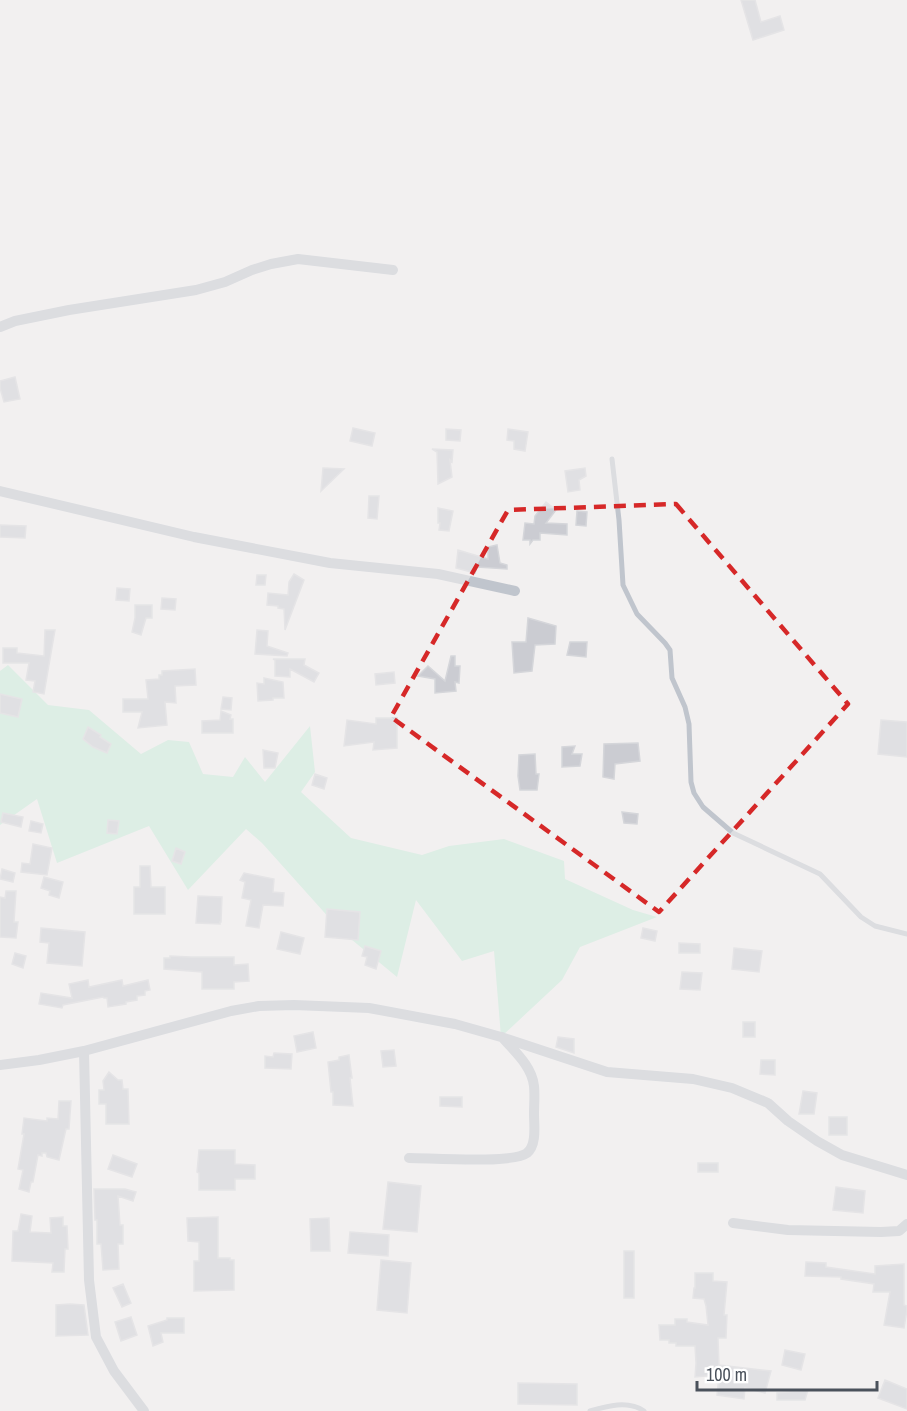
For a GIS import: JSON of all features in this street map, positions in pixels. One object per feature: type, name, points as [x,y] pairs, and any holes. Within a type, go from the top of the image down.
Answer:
[{"type":"street","points":[[0,327],[15,321],[69,310],[196,290],[225,282],[271,264],[298,259],[393,270]]},
{"type":"street","points":[[0,491],[206,540],[330,563],[438,573],[514,591]]},
{"type":"street","points":[[0,1065],[84,1051],[231,1011],[259,1006],[369,1008],[455,1024],[607,1072],[693,1079],[732,1088],[768,1103],[788,1121],[842,1155],[907,1175]]},
{"type":"street","points":[[409,1158],[492,1160],[517,1157],[527,1153],[532,1145],[534,1134],[534,1084],[525,1064],[501,1037]]},
{"type":"street","points":[[84,1051],[89,1280],[96,1337],[114,1371],[144,1411]]},
{"type":"street","points":[[733,1223],[788,1230],[881,1232],[899,1231],[906,1228]]},
{"type":"lane","points":[[612,459],[623,585],[637,614],[670,650],[672,678],[685,707],[689,724],[691,782],[698,800],[711,815],[733,833],[820,874],[861,917],[875,926],[907,934]]},
{"type":"lane","points":[[590,1411],[624,1404],[644,1411]]},
{"type":"highlighted area","points":[[676,504],[848,704],[659,912],[391,717],[508,510]]},
{"type":"green space","points":[[8,665],[48,705],[89,710],[141,754],[168,740],[189,742],[203,774],[233,777],[245,757],[265,782],[310,726],[315,772],[301,792],[351,838],[422,855],[449,846],[504,839],[564,861],[565,879],[633,910],[657,917],[580,947],[562,980],[501,1037],[494,951],[462,961],[416,900],[397,977],[340,930],[262,843],[246,829],[188,890],[149,826],[57,863],[37,799],[0,825],[0,671]]},
{"type":"building","points":[[741,0],[755,0],[761,22],[780,16],[784,30],[753,40]]},
{"type":"building","points":[[15,377],[20,399],[4,402],[0,381]]},
{"type":"building","points":[[353,428],[375,433],[372,446],[350,441]]},
{"type":"building","points":[[446,429],[461,430],[460,441],[446,440]]},
{"type":"building","points":[[508,429],[528,432],[525,451],[514,449],[514,441],[507,440]]},
{"type":"building","points":[[432,449],[453,450],[452,462],[450,460],[452,477],[438,484],[437,452]]},
{"type":"building","points":[[323,468],[344,469],[321,491]]},
{"type":"building","points":[[585,468],[586,476],[579,480],[580,490],[568,492],[565,471]]},
{"type":"building","points":[[369,496],[379,496],[377,519],[368,518]]},
{"type":"building","points":[[546,502],[556,510],[546,523],[567,524],[567,535],[540,533],[540,540],[533,540],[530,544],[530,540],[523,540],[525,523],[534,524],[535,516]]},
{"type":"building","points":[[438,508],[453,511],[449,531],[439,530]]},
{"type":"building","points":[[577,511],[587,512],[586,526],[576,525]]},
{"type":"building","points":[[0,525],[26,526],[25,538],[0,537]]},
{"type":"building","points":[[497,545],[500,563],[507,565],[507,569],[477,567],[475,573],[456,568],[458,550],[488,559],[488,547]]},
{"type":"building","points":[[294,574],[304,580],[285,630],[284,609],[267,605],[268,593],[288,595],[289,582]]},
{"type":"building","points":[[257,575],[266,575],[265,585],[256,585]]},
{"type":"building","points":[[117,588],[130,589],[129,601],[116,600]]},
{"type":"building","points":[[162,598],[176,599],[175,610],[161,609]]},
{"type":"building","points":[[135,605],[152,605],[152,618],[146,618],[141,635],[132,632]]},
{"type":"building","points":[[528,618],[556,626],[555,644],[535,645],[532,671],[514,673],[512,642],[526,642]]},
{"type":"building","points":[[45,630],[55,630],[44,694],[33,692],[35,681],[26,680],[29,663],[3,663],[3,648],[17,648],[17,653],[44,656]]},
{"type":"building","points":[[257,630],[268,631],[267,646],[288,653],[287,656],[255,654]]},
{"type":"building","points":[[570,642],[587,642],[586,657],[567,655]]},
{"type":"building","points":[[451,656],[455,656],[455,666],[460,666],[459,683],[455,682],[456,691],[435,693],[435,679],[418,676],[428,666],[445,681]]},
{"type":"building","points":[[273,659],[305,659],[304,665],[319,673],[314,682],[290,669],[290,677],[275,676],[275,660]]},
{"type":"building","points":[[195,669],[196,685],[175,686],[176,703],[165,702],[167,725],[138,728],[142,712],[123,712],[123,699],[148,699],[146,680],[159,679],[162,671]]},
{"type":"building","points":[[394,672],[395,683],[376,685],[375,674]]},
{"type":"building","points":[[264,678],[283,682],[284,698],[258,701],[257,683],[264,684]]},
{"type":"building","points":[[0,694],[22,699],[18,717],[0,713]]},
{"type":"building","points":[[223,697],[232,698],[231,710],[221,709]]},
{"type":"building","points":[[221,711],[231,715],[233,733],[202,733],[202,721],[220,720]]},
{"type":"building","points":[[376,718],[397,718],[397,748],[373,750],[374,742],[344,746],[347,720],[376,724]]},
{"type":"building","points":[[881,720],[907,722],[907,757],[878,754]]},
{"type":"building","points":[[88,727],[111,744],[107,753],[93,747],[83,739]]},
{"type":"building","points":[[638,743],[640,761],[615,764],[614,779],[603,777],[604,744]]},
{"type":"building","points":[[575,746],[572,754],[582,754],[580,766],[562,767],[562,747]]},
{"type":"building","points":[[263,750],[278,753],[275,768],[264,768]]},
{"type":"building","points":[[535,754],[536,774],[539,774],[537,790],[520,790],[519,755]]},
{"type":"building","points":[[315,774],[327,778],[324,789],[312,785]]},
{"type":"building","points":[[622,812],[638,814],[637,824],[624,823]]},
{"type":"building","points":[[3,813],[23,817],[21,827],[1,822]]},
{"type":"building","points":[[108,820],[119,821],[117,834],[107,833]]},
{"type":"building","points":[[31,821],[43,824],[41,833],[29,831]]},
{"type":"building","points":[[33,844],[52,848],[47,875],[21,872],[22,863],[30,864]]},
{"type":"building","points":[[176,848],[185,852],[181,864],[172,861]]},
{"type":"building","points":[[140,866],[150,866],[151,887],[165,887],[165,914],[134,914],[134,887],[140,887]]},
{"type":"building","points":[[2,869],[15,873],[13,882],[0,879]]},
{"type":"building","points":[[244,873],[274,879],[273,892],[284,893],[283,906],[263,905],[259,928],[246,926],[251,900],[242,898],[245,882],[240,880]]},
{"type":"building","points":[[44,877],[63,882],[59,898],[49,895],[50,891],[41,888]]},
{"type":"building","points":[[6,891],[16,891],[14,922],[18,922],[16,938],[0,937],[0,897],[5,898]]},
{"type":"building","points":[[198,896],[222,897],[220,924],[196,923]]},
{"type":"building","points":[[327,909],[360,912],[358,940],[325,937]]},
{"type":"building","points":[[41,928],[85,932],[82,966],[47,963],[49,943],[40,942]]},
{"type":"building","points":[[643,928],[657,931],[655,941],[641,938]]},
{"type":"building","points":[[281,932],[304,938],[300,954],[277,949]]},
{"type":"building","points":[[679,943],[700,944],[700,953],[679,953]]},
{"type":"building","points":[[365,946],[381,951],[376,969],[365,965],[367,957],[362,956]]},
{"type":"building","points":[[734,948],[762,951],[759,972],[732,969]]},
{"type":"building","points":[[15,953],[26,956],[23,968],[12,964]]},
{"type":"building","points":[[170,956],[234,957],[234,965],[248,964],[249,981],[234,982],[234,989],[202,989],[202,972],[164,969],[164,958],[170,958]]},
{"type":"building","points":[[682,972],[702,973],[700,990],[680,989]]},
{"type":"building","points":[[88,980],[89,987],[122,980],[123,986],[148,980],[150,990],[145,991],[145,995],[137,996],[137,1000],[108,1007],[107,998],[103,997],[63,1005],[62,1008],[39,1004],[41,993],[72,998],[69,984]]},
{"type":"building","points":[[743,1022],[755,1022],[755,1037],[743,1037]]},
{"type":"building","points":[[313,1032],[316,1048],[297,1052],[294,1036]]},
{"type":"building","points":[[558,1037],[574,1039],[574,1053],[556,1047]]},
{"type":"building","points":[[394,1050],[396,1066],[383,1067],[381,1051]]},
{"type":"building","points":[[274,1053],[292,1054],[291,1069],[265,1068],[265,1056],[273,1057]]},
{"type":"building","points":[[349,1055],[353,1106],[333,1105],[328,1062]]},
{"type":"building","points":[[761,1060],[775,1060],[775,1075],[760,1074]]},
{"type":"building","points":[[109,1072],[118,1080],[122,1080],[123,1089],[128,1089],[129,1124],[106,1124],[106,1104],[99,1104],[99,1090],[104,1090],[103,1081]]},
{"type":"building","points":[[803,1091],[817,1093],[814,1114],[799,1114]]},
{"type":"building","points":[[440,1097],[462,1097],[462,1107],[440,1106]]},
{"type":"building","points":[[59,1101],[71,1101],[69,1129],[66,1129],[59,1160],[47,1157],[46,1153],[42,1153],[42,1156],[38,1155],[29,1192],[19,1189],[23,1170],[18,1169],[24,1134],[22,1134],[24,1118],[47,1121],[47,1118],[58,1119]]},
{"type":"building","points":[[829,1117],[847,1117],[847,1135],[829,1135]]},
{"type":"building","points":[[199,1150],[235,1150],[235,1164],[255,1165],[255,1179],[235,1179],[235,1190],[199,1190],[199,1173],[197,1172]]},
{"type":"building","points":[[113,1155],[137,1164],[132,1177],[108,1169]]},
{"type":"building","points":[[698,1163],[718,1163],[718,1172],[698,1172]]},
{"type":"building","points":[[388,1182],[421,1186],[417,1232],[383,1229]]},
{"type":"building","points":[[836,1187],[865,1191],[863,1213],[833,1210]]},
{"type":"building","points":[[94,1189],[125,1189],[136,1192],[133,1201],[118,1196],[120,1225],[123,1225],[123,1244],[118,1244],[119,1269],[103,1270],[101,1244],[97,1244]]},
{"type":"building","points":[[21,1214],[32,1216],[30,1232],[51,1233],[50,1218],[63,1217],[63,1226],[67,1226],[68,1249],[65,1249],[64,1272],[52,1272],[53,1263],[12,1261],[13,1231],[18,1231]]},
{"type":"building","points":[[218,1217],[218,1258],[234,1260],[234,1290],[194,1291],[194,1261],[199,1261],[199,1242],[188,1241],[187,1218]]},
{"type":"building","points":[[329,1218],[330,1251],[311,1251],[310,1219]]},
{"type":"building","points":[[350,1232],[389,1235],[388,1256],[348,1253]]},
{"type":"building","points":[[624,1251],[634,1251],[634,1298],[624,1298]]},
{"type":"building","points":[[381,1260],[411,1263],[407,1313],[377,1310]]},
{"type":"building","points":[[806,1262],[826,1263],[826,1267],[875,1274],[875,1266],[904,1264],[904,1305],[907,1306],[907,1310],[904,1328],[884,1325],[890,1292],[873,1292],[874,1284],[841,1279],[841,1277],[805,1276]]},
{"type":"building","points":[[695,1273],[713,1273],[713,1281],[727,1282],[724,1315],[727,1315],[726,1338],[718,1338],[719,1365],[771,1371],[765,1393],[745,1388],[744,1399],[717,1395],[719,1375],[695,1377],[695,1346],[676,1346],[676,1343],[669,1343],[669,1340],[660,1340],[659,1325],[675,1325],[675,1319],[687,1319],[687,1322],[708,1325],[704,1299],[693,1298]]},
{"type":"building","points":[[123,1284],[131,1303],[122,1307],[113,1288]]},
{"type":"building","points":[[56,1305],[84,1305],[88,1335],[56,1336]]},
{"type":"building","points":[[131,1317],[137,1335],[121,1341],[115,1322]]},
{"type":"building","points":[[167,1318],[184,1318],[184,1333],[161,1333],[163,1342],[153,1346],[148,1326],[167,1320]]},
{"type":"building","points":[[785,1350],[805,1354],[801,1370],[782,1365]]},
{"type":"building","points":[[885,1380],[907,1389],[907,1409],[878,1398]]},
{"type":"building","points":[[518,1383],[577,1384],[577,1405],[518,1404]]},
{"type":"building","points":[[808,1390],[805,1400],[777,1400],[777,1393]]}]
